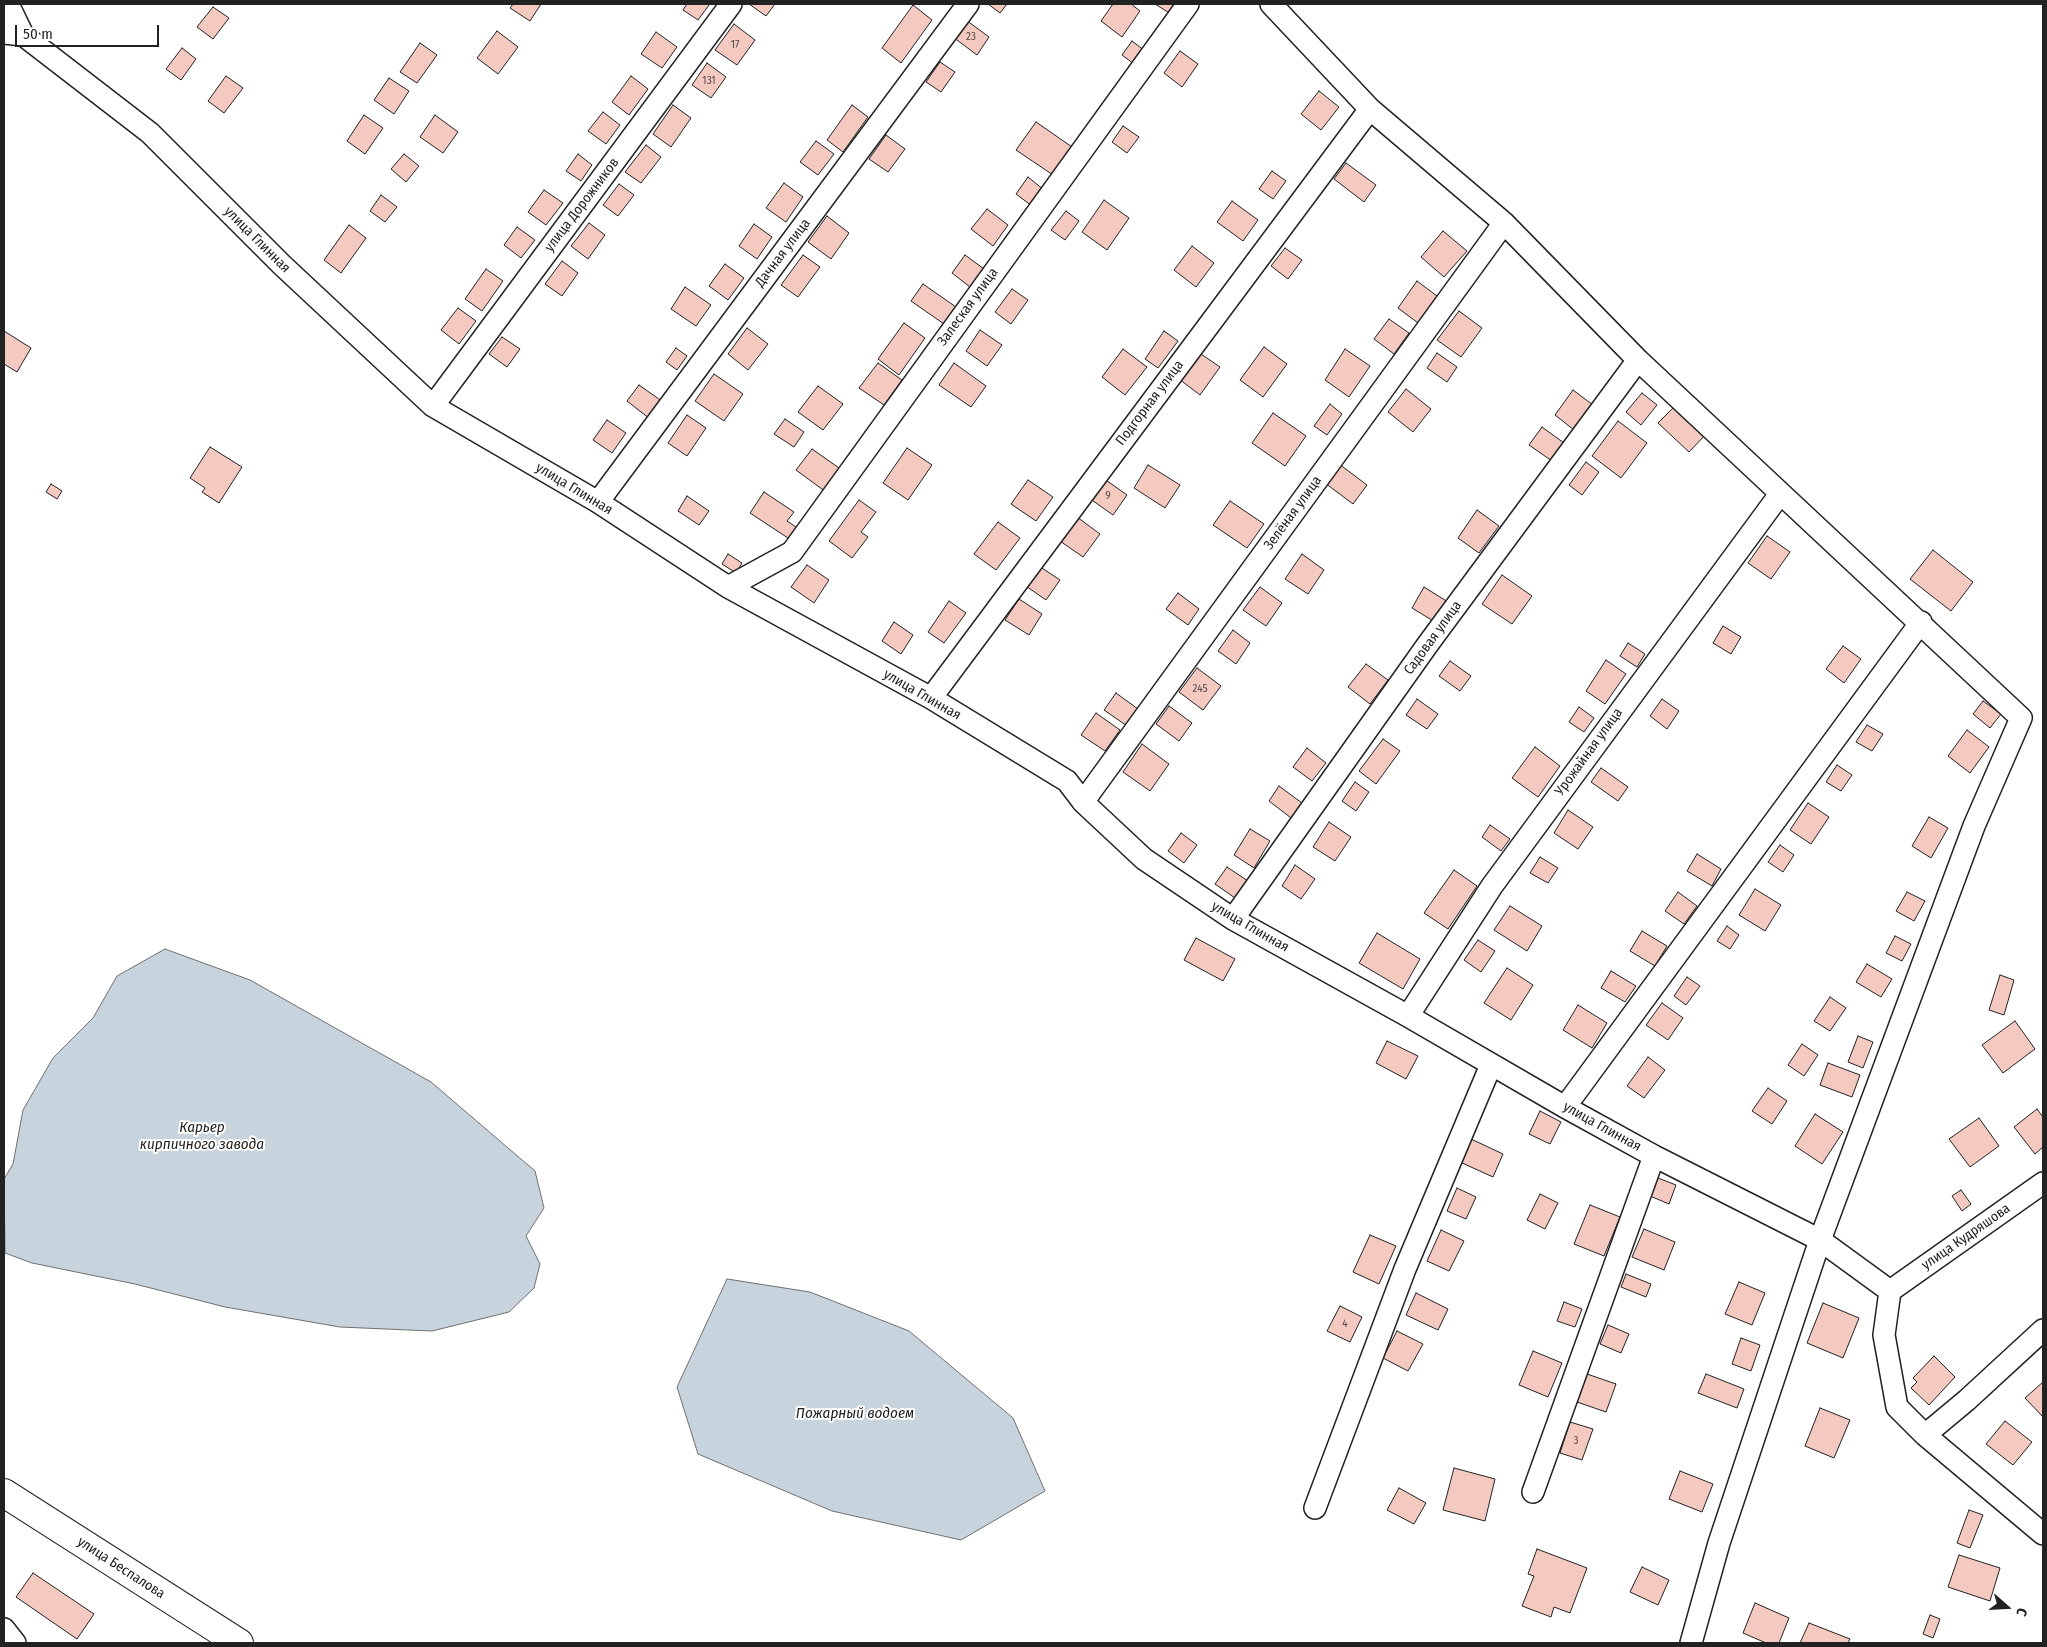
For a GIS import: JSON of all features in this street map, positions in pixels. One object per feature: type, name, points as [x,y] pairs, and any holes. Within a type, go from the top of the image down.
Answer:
[{"type":"main road","name":"улица Беспалова","points":[[4,1493],[239,1643]]},
{"type":"street","points":[[8,4],[13,34]]},
{"type":"street","name":"улица Дорожников","points":[[433,406],[731,4]]},
{"type":"street","name":"Дачная улица","points":[[598,502],[968,4]]},
{"type":"street","name":"Залеская улица","points":[[728,588],[792,552],[1188,4]]},
{"type":"street","points":[[1271,4],[1370,109],[1504,223],[1638,360],[2022,718],[1974,826],[1820,1240],[1719,1543],[1691,1643]]},
{"type":"street","name":"улица Глинная","points":[[13,34],[150,133],[282,265],[433,406],[598,502],[728,588],[931,698],[1067,781],[1083,802],[1144,860],[1233,919],[1654,1156],[1820,1240],[1890,1290]]},
{"type":"street","name":"Подгорная улица","points":[[931,698],[1370,109]]},
{"type":"street","name":"Зелёная улица","points":[[1083,802],[1504,223]]},
{"type":"street","name":"Садовая улица","points":[[1233,919],[1428,644],[1638,360]]},
{"type":"street","name":"Урожайная улица","points":[[1408,1016],[1492,886],[1780,494]]},
{"type":"street","points":[[1565,1107],[1921,622]]},
{"type":"street","points":[[1315,1508],[1405,1269],[1491,1065]]},
{"type":"street","points":[[1533,1492],[1654,1156]]},
{"type":"street","name":"улица Кудряшова","points":[[1890,1290],[2043,1183]]},
{"type":"street","points":[[1890,1290],[1884,1335],[1897,1407],[1925,1435],[2043,1534]]},
{"type":"street","points":[[1925,1435],[1967,1400],[2043,1330]]},
{"type":"street","points":[[4,1629],[15,1643]]},
{"type":"water","name":"Карьер кирпичного завода","points":[[165,949],[250,980],[431,1082],[535,1171],[544,1208],[526,1236],[540,1264],[534,1288],[509,1312],[432,1331],[340,1327],[225,1307],[135,1284],[32,1263],[5,1253],[4,1179],[13,1164],[23,1110],[53,1058],[93,1018],[117,976]]},
{"type":"water","name":"Пожарный водоем","points":[[727,1279],[810,1292],[909,1331],[1013,1418],[1045,1491],[961,1540],[832,1511],[698,1454],[677,1387]]},
{"type":"building","points":[[513,4],[541,4],[530,21],[510,8]]},
{"type":"building","points":[[687,4],[709,5],[698,20],[683,10]]},
{"type":"building","points":[[749,4],[775,4],[766,16]]},
{"type":"building","points":[[988,4],[1007,4],[1000,13]]},
{"type":"building","points":[[1113,4],[1131,4],[1140,11],[1122,37],[1101,21]]},
{"type":"building","points":[[1155,4],[1178,4],[1171,14]]},
{"type":"building","points":[[913,5],[932,20],[901,63],[882,48]]},
{"type":"building","points":[[213,7],[229,18],[213,39],[197,27]]},
{"type":"building","points":[[966,20],[989,37],[977,55],[953,37]]},
{"type":"building","points":[[734,24],[755,40],[737,65],[715,50]]},
{"type":"building","points":[[497,31],[518,47],[498,74],[477,58]]},
{"type":"building","points":[[656,32],[677,47],[662,68],[641,54]]},
{"type":"building","points":[[1132,41],[1149,54],[1139,68],[1122,55]]},
{"type":"building","points":[[420,43],[437,55],[417,83],[400,72]]},
{"type":"building","points":[[182,48],[196,59],[181,80],[166,69]]},
{"type":"building","points":[[1180,51],[1198,64],[1182,87],[1164,73]]},
{"type":"building","points":[[940,62],[955,72],[941,92],[926,82]]},
{"type":"building","points":[[707,63],[726,77],[711,98],[692,85]]},
{"type":"building","points":[[226,76],[243,88],[224,113],[208,101]]},
{"type":"building","points":[[631,76],[648,89],[629,115],[612,102]]},
{"type":"building","points":[[389,78],[409,91],[394,114],[374,100]]},
{"type":"building","points":[[1319,91],[1339,107],[1321,130],[1301,114]]},
{"type":"building","points":[[673,105],[691,118],[671,147],[653,134]]},
{"type":"building","points":[[852,105],[868,117],[843,152],[827,140]]},
{"type":"building","points":[[603,112],[620,125],[606,144],[588,131]]},
{"type":"building","points":[[364,115],[383,128],[365,154],[347,141]]},
{"type":"building","points":[[435,115],[458,132],[443,153],[420,137]]},
{"type":"building","points":[[1036,122],[1075,149],[1056,177],[1016,150]]},
{"type":"building","points":[[1123,126],[1139,137],[1127,153],[1112,142]]},
{"type":"building","points":[[886,135],[905,149],[888,172],[869,159]]},
{"type":"building","points":[[816,141],[834,154],[818,175],[800,162]]},
{"type":"building","points":[[646,145],[661,157],[641,183],[625,172]]},
{"type":"building","points":[[404,154],[419,166],[406,182],[391,169]]},
{"type":"building","points":[[578,154],[592,165],[581,181],[566,171]]},
{"type":"building","points":[[1346,163],[1376,185],[1364,202],[1334,179]]},
{"type":"building","points":[[1272,171],[1286,181],[1273,199],[1259,189]]},
{"type":"building","points":[[1028,177],[1044,190],[1032,206],[1016,194]]},
{"type":"building","points":[[784,183],[803,197],[786,222],[766,208]]},
{"type":"building","points":[[619,184],[634,195],[618,216],[603,205]]},
{"type":"building","points":[[544,190],[563,203],[546,225],[528,212]]},
{"type":"building","points":[[381,195],[397,207],[385,222],[370,211]]},
{"type":"building","points":[[1104,200],[1129,218],[1107,250],[1082,232]]},
{"type":"building","points":[[1232,201],[1258,220],[1243,241],[1217,222]]},
{"type":"building","points":[[987,209],[1008,225],[993,246],[971,229]]},
{"type":"building","points":[[1066,211],[1079,221],[1065,240],[1051,230]]},
{"type":"building","points":[[827,216],[849,233],[831,259],[808,242]]},
{"type":"building","points":[[589,223],[605,235],[588,259],[571,246]]},
{"type":"building","points":[[754,224],[772,237],[757,259],[739,246]]},
{"type":"building","points":[[349,225],[366,238],[341,273],[324,260]]},
{"type":"building","points":[[517,227],[535,240],[521,258],[504,245]]},
{"type":"building","points":[[1443,231],[1467,251],[1444,277],[1421,257]]},
{"type":"building","points":[[1192,246],[1214,263],[1196,287],[1174,270]]},
{"type":"building","points":[[1285,248],[1302,260],[1288,279],[1271,266]]},
{"type":"building","points":[[803,255],[820,267],[798,297],[781,285]]},
{"type":"building","points":[[965,255],[984,269],[970,287],[952,273]]},
{"type":"building","points":[[562,261],[578,273],[562,296],[545,284]]},
{"type":"building","points":[[725,264],[744,278],[728,300],[709,286]]},
{"type":"building","points":[[486,269],[503,281],[482,311],[465,299]]},
{"type":"building","points":[[1417,281],[1437,296],[1418,323],[1398,308]]},
{"type":"building","points":[[923,284],[956,307],[944,324],[911,301]]},
{"type":"building","points":[[685,287],[711,305],[696,326],[671,309]]},
{"type":"building","points":[[1012,289],[1028,300],[1011,324],[995,312]]},
{"type":"building","points":[[458,308],[476,321],[459,344],[441,330]]},
{"type":"building","points":[[1459,311],[1482,328],[1461,357],[1437,340]]},
{"type":"building","points":[[1389,319],[1409,333],[1394,354],[1374,339]]},
{"type":"building","points":[[904,323],[925,338],[899,375],[878,359]]},
{"type":"building","points":[[747,328],[768,344],[748,370],[728,354]]},
{"type":"building","points":[[980,330],[1002,345],[987,366],[966,351]]},
{"type":"building","points":[[4,331],[31,348],[17,372],[4,364]]},
{"type":"building","points":[[1164,331],[1178,341],[1158,368],[1145,359]]},
{"type":"building","points":[[502,337],[520,349],[507,367],[489,354]]},
{"type":"building","points":[[1264,347],[1287,364],[1263,397],[1240,380]]},
{"type":"building","points":[[676,348],[687,356],[677,370],[666,362]]},
{"type":"building","points":[[1123,349],[1147,367],[1125,395],[1102,377]]},
{"type":"building","points":[[1345,349],[1370,366],[1349,397],[1325,380]]},
{"type":"building","points":[[1198,352],[1220,367],[1200,395],[1179,379]]},
{"type":"building","points":[[1437,353],[1457,367],[1447,382],[1427,368]]},
{"type":"building","points":[[878,363],[902,380],[884,405],[859,388]]},
{"type":"building","points":[[954,363],[986,386],[971,407],[939,385]]},
{"type":"building","points":[[714,374],[743,394],[724,421],[695,401]]},
{"type":"building","points":[[639,385],[663,402],[650,419],[627,401]]},
{"type":"building","points":[[818,386],[843,404],[823,430],[798,412]]},
{"type":"building","points":[[1406,389],[1431,409],[1413,432],[1388,412]]},
{"type":"building","points":[[1573,390],[1593,405],[1574,430],[1555,415]]},
{"type":"building","points":[[1642,393],[1657,405],[1641,425],[1626,412]]},
{"type":"building","points":[[1330,404],[1342,414],[1327,435],[1314,426]]},
{"type":"building","points":[[1677,404],[1708,432],[1689,452],[1658,423]]},
{"type":"building","points":[[1273,413],[1306,436],[1285,466],[1252,443]]},
{"type":"building","points":[[687,415],[706,428],[687,456],[668,443]]},
{"type":"building","points":[[785,419],[804,432],[794,447],[774,434]]},
{"type":"building","points":[[607,420],[626,433],[612,453],[593,440]]},
{"type":"building","points":[[1618,421],[1647,443],[1621,478],[1592,456]]},
{"type":"building","points":[[1542,427],[1564,443],[1552,461],[1529,445]]},
{"type":"building","points":[[210,447],[242,467],[219,503],[202,492],[205,488],[190,478]]},
{"type":"building","points":[[907,448],[932,465],[908,500],[883,483]]},
{"type":"building","points":[[812,449],[842,470],[826,492],[796,470]]},
{"type":"building","points":[[1586,462],[1599,472],[1582,495],[1569,485]]},
{"type":"building","points":[[1339,464],[1367,485],[1353,504],[1325,483]]},
{"type":"building","points":[[1148,465],[1180,485],[1165,508],[1134,488]]},
{"type":"building","points":[[1103,478],[1127,495],[1113,515],[1089,498]]},
{"type":"building","points":[[1028,480],[1053,497],[1036,521],[1011,504]]},
{"type":"building","points":[[51,484],[62,491],[57,499],[46,492]]},
{"type":"building","points":[[764,492],[794,512],[787,521],[799,529],[791,540],[750,513]]},
{"type":"building","points":[[687,496],[709,511],[699,525],[678,511]]},
{"type":"building","points":[[859,500],[876,512],[861,532],[868,537],[852,558],[829,541]]},
{"type":"building","points":[[1230,501],[1264,524],[1247,548],[1213,525]]},
{"type":"building","points":[[1477,510],[1499,526],[1479,553],[1458,538]]},
{"type":"building","points":[[1077,517],[1100,534],[1083,557],[1060,541]]},
{"type":"building","points":[[998,522],[1020,538],[996,570],[974,554]]},
{"type":"building","points":[[1767,536],[1790,552],[1771,579],[1748,563]]},
{"type":"building","points":[[1933,550],[1973,582],[1951,611],[1910,579]]},
{"type":"building","points":[[728,554],[742,563],[736,573],[722,564]]},
{"type":"building","points":[[1302,554],[1324,570],[1308,594],[1285,579]]},
{"type":"building","points":[[1036,564],[1060,580],[1046,600],[1023,584]]},
{"type":"building","points":[[807,565],[829,580],[814,603],[791,587]]},
{"type":"building","points":[[1502,575],[1532,596],[1512,624],[1482,604]]},
{"type":"building","points":[[1260,587],[1282,603],[1266,626],[1243,610]]},
{"type":"building","points":[[1424,587],[1448,602],[1435,622],[1412,608]]},
{"type":"building","points":[[1178,593],[1199,609],[1188,625],[1166,609]]},
{"type":"building","points":[[1019,599],[1042,614],[1029,635],[1005,620]]},
{"type":"building","points":[[949,601],[966,613],[944,643],[928,632]]},
{"type":"building","points":[[894,622],[913,635],[901,654],[882,641]]},
{"type":"building","points":[[1723,626],[1741,637],[1731,654],[1713,643]]},
{"type":"building","points":[[1233,630],[1250,643],[1236,664],[1218,651]]},
{"type":"building","points":[[1628,643],[1645,654],[1637,667],[1620,656]]},
{"type":"building","points":[[1843,646],[1861,659],[1844,683],[1826,669]]},
{"type":"building","points":[[1606,660],[1626,674],[1605,704],[1586,691]]},
{"type":"building","points":[[1450,661],[1471,676],[1460,691],[1439,676]]},
{"type":"building","points":[[1366,664],[1388,680],[1370,704],[1348,687]]},
{"type":"building","points":[[1197,668],[1221,686],[1203,710],[1179,692]]},
{"type":"building","points":[[1116,693],[1138,709],[1127,726],[1104,710]]},
{"type":"building","points":[[1417,699],[1438,714],[1427,729],[1406,715]]},
{"type":"building","points":[[1662,699],[1679,711],[1667,729],[1650,716]]},
{"type":"building","points":[[1983,701],[2001,714],[1990,728],[1973,714]]},
{"type":"building","points":[[1169,706],[1192,723],[1179,741],[1156,724]]},
{"type":"building","points":[[1579,707],[1594,718],[1584,732],[1569,722]]},
{"type":"building","points":[[1096,713],[1120,730],[1105,751],[1081,735]]},
{"type":"building","points":[[1867,725],[1883,734],[1872,751],[1856,742]]},
{"type":"building","points":[[1967,730],[1989,747],[1970,773],[1948,756]]},
{"type":"building","points":[[1383,739],[1400,751],[1376,784],[1359,771]]},
{"type":"building","points":[[1142,744],[1169,764],[1150,791],[1123,772]]},
{"type":"building","points":[[1535,747],[1560,766],[1538,797],[1512,778]]},
{"type":"building","points":[[1307,748],[1326,763],[1312,781],[1293,767]]},
{"type":"building","points":[[1837,765],[1852,775],[1841,791],[1826,782]]},
{"type":"building","points":[[1601,768],[1628,787],[1618,801],[1591,782]]},
{"type":"building","points":[[1355,782],[1369,792],[1356,811],[1342,801]]},
{"type":"building","points":[[1279,786],[1302,803],[1291,818],[1269,801]]},
{"type":"building","points":[[1808,803],[1829,817],[1811,844],[1790,830]]},
{"type":"building","points":[[1568,810],[1593,827],[1578,849],[1554,833]]},
{"type":"building","points":[[1929,817],[1948,828],[1931,858],[1912,846]]},
{"type":"building","points":[[1329,822],[1351,837],[1335,861],[1313,847]]},
{"type":"building","points":[[1490,825],[1510,839],[1501,851],[1482,837]]},
{"type":"building","points":[[1250,829],[1270,841],[1254,868],[1234,855]]},
{"type":"building","points":[[1181,833],[1197,845],[1184,863],[1168,851]]},
{"type":"building","points":[[1780,845],[1794,855],[1783,872],[1768,862]]},
{"type":"building","points":[[1697,854],[1721,869],[1712,886],[1687,871]]},
{"type":"building","points":[[1540,857],[1558,868],[1548,883],[1530,873]]},
{"type":"building","points":[[1295,865],[1315,879],[1301,899],[1282,886]]},
{"type":"building","points":[[1227,867],[1248,881],[1235,898],[1215,884]]},
{"type":"building","points":[[1454,870],[1477,886],[1448,929],[1424,913]]},
{"type":"building","points":[[1755,889],[1781,905],[1765,931],[1739,915]]},
{"type":"building","points":[[1678,892],[1697,906],[1684,924],[1665,911]]},
{"type":"building","points":[[1907,892],[1925,901],[1914,921],[1896,911]]},
{"type":"building","points":[[1510,906],[1542,926],[1527,951],[1494,930]]},
{"type":"building","points":[[1727,926],[1739,935],[1730,949],[1717,941]]},
{"type":"building","points":[[1642,931],[1667,946],[1655,966],[1630,951]]},
{"type":"building","points":[[1377,933],[1420,959],[1403,989],[1359,963]]},
{"type":"building","points":[[1895,936],[1911,944],[1902,961],[1886,953]]},
{"type":"building","points":[[1196,938],[1235,959],[1223,981],[1184,960]]},
{"type":"building","points":[[1478,940],[1495,951],[1481,972],[1464,960]]},
{"type":"building","points":[[1867,964],[1892,979],[1881,997],[1856,982]]},
{"type":"building","points":[[1507,968],[1533,985],[1511,1020],[1484,1003]]},
{"type":"building","points":[[1611,971],[1636,986],[1625,1002],[1601,988]]},
{"type":"building","points":[[2000,975],[2014,980],[2004,1015],[1989,1010]]},
{"type":"building","points":[[1687,977],[1700,986],[1686,1005],[1674,996]]},
{"type":"building","points":[[1830,997],[1846,1008],[1830,1031],[1814,1021]]},
{"type":"building","points":[[1662,1003],[1683,1018],[1668,1040],[1646,1025]]},
{"type":"building","points":[[1578,1005],[1607,1023],[1592,1048],[1563,1030]]},
{"type":"building","points":[[2015,1021],[2035,1049],[2003,1073],[1982,1045]]},
{"type":"building","points":[[1858,1036],[1873,1042],[1863,1068],[1848,1062]]},
{"type":"building","points":[[1387,1041],[1418,1056],[1406,1079],[1376,1063]]},
{"type":"building","points":[[1802,1044],[1818,1055],[1804,1076],[1788,1065]]},
{"type":"building","points":[[1648,1057],[1665,1070],[1644,1098],[1627,1086]]},
{"type":"building","points":[[1828,1063],[1860,1075],[1852,1097],[1820,1085]]},
{"type":"building","points":[[1768,1088],[1787,1101],[1772,1124],[1752,1111]]},
{"type":"building","points":[[2037,1109],[2043,1117],[2043,1147],[2035,1154],[2014,1127]]},
{"type":"building","points":[[1540,1111],[1561,1122],[1550,1144],[1529,1134]]},
{"type":"building","points":[[1815,1114],[1843,1132],[1822,1164],[1795,1146]]},
{"type":"building","points":[[1979,1118],[1999,1146],[1970,1167],[1949,1139]]},
{"type":"building","points":[[1471,1139],[1503,1154],[1493,1177],[1460,1162]]},
{"type":"building","points":[[1658,1178],[1676,1185],[1669,1204],[1650,1196]]},
{"type":"building","points":[[1457,1188],[1476,1197],[1466,1219],[1447,1211]]},
{"type":"building","points":[[1961,1190],[1971,1204],[1962,1211],[1952,1196]]},
{"type":"building","points":[[1540,1194],[1558,1203],[1545,1229],[1527,1220]]},
{"type":"building","points":[[1590,1205],[1620,1217],[1604,1256],[1574,1244]]},
{"type":"building","points":[[1644,1229],[1675,1242],[1664,1270],[1632,1257]]},
{"type":"building","points":[[1441,1230],[1464,1241],[1449,1271],[1427,1261]]},
{"type":"building","points":[[1370,1235],[1396,1246],[1379,1284],[1353,1272]]},
{"type":"building","points":[[1626,1274],[1651,1284],[1646,1297],[1621,1287]]},
{"type":"building","points":[[1739,1282],[1765,1293],[1752,1325],[1725,1314]]},
{"type":"building","points":[[1416,1293],[1448,1309],[1438,1330],[1406,1315]]},
{"type":"building","points":[[1564,1302],[1582,1309],[1575,1327],[1557,1321]]},
{"type":"building","points":[[1823,1303],[1859,1318],[1843,1358],[1807,1343]]},
{"type":"building","points":[[1340,1306],[1362,1317],[1350,1342],[1327,1331]]},
{"type":"building","points":[[1608,1325],[1629,1334],[1621,1353],[1600,1344]]},
{"type":"building","points":[[1397,1331],[1423,1344],[1408,1371],[1383,1358]]},
{"type":"building","points":[[1741,1338],[1760,1345],[1751,1371],[1732,1364]]},
{"type":"building","points":[[1533,1351],[1562,1363],[1548,1397],[1519,1385]]},
{"type":"building","points":[[1934,1356],[1955,1377],[1929,1405],[1911,1388],[1917,1382],[1913,1378]]},
{"type":"building","points":[[1587,1374],[1616,1384],[1606,1412],[1577,1402]]},
{"type":"building","points":[[1706,1374],[1744,1389],[1737,1408],[1698,1393]]},
{"type":"building","points":[[2043,1382],[2043,1417],[2025,1398]]},
{"type":"building","points":[[1820,1408],[1850,1420],[1834,1458],[1805,1446]]},
{"type":"building","points":[[2005,1421],[2032,1442],[2013,1465],[1986,1444]]},
{"type":"building","points":[[1570,1422],[1593,1429],[1582,1460],[1560,1453]]},
{"type":"building","points":[[1454,1468],[1495,1479],[1485,1521],[1443,1510]]},
{"type":"building","points":[[1680,1471],[1713,1484],[1702,1512],[1669,1499]]},
{"type":"building","points":[[1399,1488],[1426,1503],[1414,1524],[1387,1510]]},
{"type":"building","points":[[1969,1510],[1983,1515],[1970,1548],[1957,1543]]},
{"type":"building","points":[[1537,1549],[1587,1568],[1570,1613],[1554,1607],[1551,1617],[1522,1606],[1534,1576],[1528,1574]]},
{"type":"building","points":[[1959,1555],[2000,1568],[1990,1601],[1948,1587]]},
{"type":"building","points":[[1642,1567],[1669,1580],[1658,1605],[1630,1592]]},
{"type":"building","points":[[33,1573],[94,1614],[77,1639],[16,1597]]},
{"type":"building","points":[[1755,1603],[1789,1618],[1779,1643],[1766,1643],[1743,1633]]},
{"type":"building","points":[[1930,1615],[1940,1619],[1933,1638],[1923,1634]]},
{"type":"building","points":[[1809,1623],[1850,1639],[1848,1643],[1800,1643]]}]
